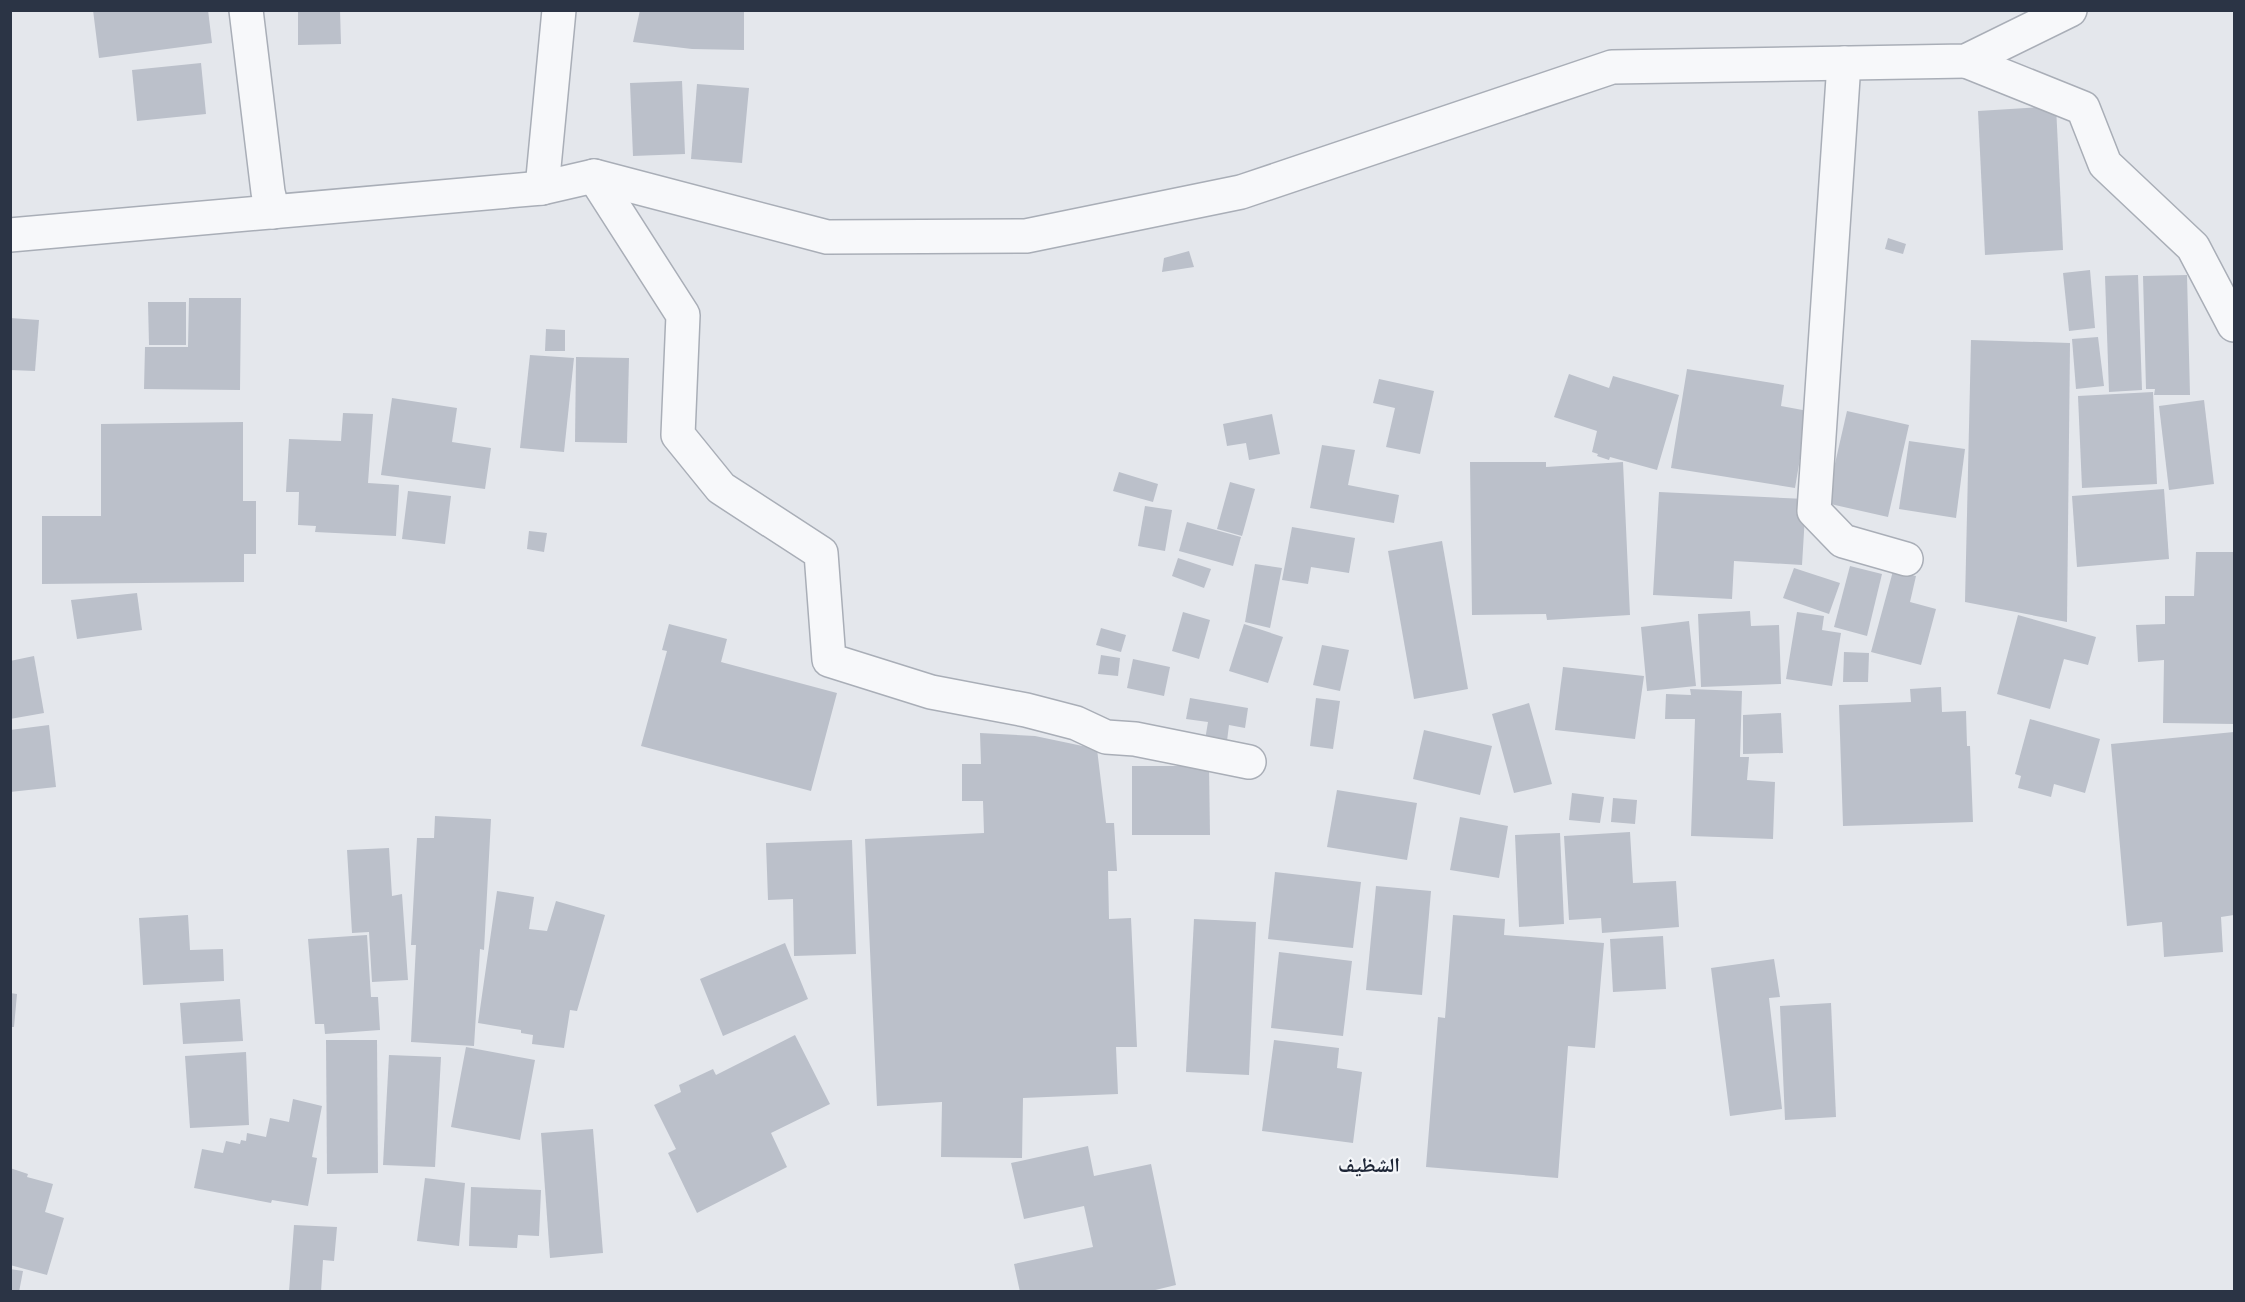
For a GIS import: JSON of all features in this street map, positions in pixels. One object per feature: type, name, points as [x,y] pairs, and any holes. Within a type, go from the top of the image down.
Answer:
[{"type":"street","points":[[246,10],[268,192],[273,212]]},
{"type":"street","points":[[542,188],[559,10]]},
{"type":"street","points":[[1966,61],[2070,10]]},
{"type":"street","points":[[10,235],[542,188],[594,176],[827,237],[1026,236],[1240,192],[1612,67],[1966,61],[2083,108],[2105,164],[2193,247],[2235,326]]},
{"type":"street","points":[[1844,63],[1814,511],[1843,541],[1906,559]]},
{"type":"street","points":[[594,176],[683,315],[678,435],[721,488],[821,553],[829,660],[931,692],[1026,710],[1076,723],[1106,737],[1135,739],[1249,762]]},
{"type":"building","points":[[93,10],[208,10],[212,43],[99,58]]},
{"type":"building","points":[[298,10],[340,10],[341,44],[298,45]]},
{"type":"building","points":[[640,10],[744,10],[744,50],[692,49],[633,42]]},
{"type":"building","points":[[201,63],[206,114],[137,121],[132,70]]},
{"type":"building","points":[[682,81],[685,154],[633,156],[630,83]]},
{"type":"building","points":[[697,84],[749,88],[742,163],[691,159]]},
{"type":"building","points":[[2056,106],[2063,250],[1985,255],[1978,111]]},
{"type":"building","points":[[1888,238],[1906,244],[1903,254],[1885,249]]},
{"type":"building","points":[[1189,251],[1194,267],[1162,272],[1164,258]]},
{"type":"building","points":[[2090,270],[2095,328],[2069,331],[2063,273]]},
{"type":"building","points":[[2138,275],[2142,390],[2109,392],[2105,276]]},
{"type":"building","points":[[2187,275],[2190,395],[2154,395],[2155,389],[2146,389],[2143,276]]},
{"type":"building","points":[[189,298],[241,298],[240,390],[144,389],[145,347],[188,347]]},
{"type":"building","points":[[148,302],[186,302],[186,345],[149,345]]},
{"type":"building","points":[[10,318],[39,320],[35,371],[10,370]]},
{"type":"building","points":[[546,329],[565,330],[565,351],[545,351]]},
{"type":"building","points":[[2098,337],[2104,386],[2076,389],[2072,339]]},
{"type":"building","points":[[1971,340],[2070,343],[2067,622],[1965,602]]},
{"type":"building","points":[[530,355],[574,358],[564,452],[520,448]]},
{"type":"building","points":[[576,357],[629,358],[627,443],[575,442]]},
{"type":"building","points":[[1687,369],[1784,385],[1781,406],[1808,411],[1795,488],[1671,468]]},
{"type":"building","points":[[1569,374],[1609,388],[1613,376],[1679,395],[1657,470],[1610,457],[1609,460],[1597,456],[1598,454],[1592,452],[1597,431],[1554,417]]},
{"type":"building","points":[[1379,379],[1434,391],[1420,454],[1386,447],[1395,408],[1373,403]]},
{"type":"building","points":[[2153,392],[2157,484],[2082,488],[2078,396]]},
{"type":"building","points":[[392,398],[457,408],[452,442],[491,448],[485,489],[381,475]]},
{"type":"building","points":[[2204,400],[2214,484],[2169,490],[2159,406]]},
{"type":"building","points":[[1847,411],[1909,425],[1888,517],[1826,503]]},
{"type":"building","points":[[343,413],[373,414],[368,483],[399,485],[396,536],[315,532],[316,526],[298,525],[299,492],[286,492],[289,439],[341,441]]},
{"type":"building","points":[[1272,414],[1280,454],[1249,460],[1246,443],[1227,446],[1223,424]]},
{"type":"building","points":[[243,422],[243,501],[256,501],[256,554],[244,554],[244,582],[42,584],[42,516],[101,516],[101,424]]},
{"type":"building","points":[[1909,441],[1965,449],[1956,518],[1899,509]]},
{"type":"building","points":[[1322,445],[1355,450],[1348,485],[1399,495],[1394,523],[1310,508]]},
{"type":"building","points":[[1470,462],[1546,462],[1546,467],[1623,462],[1630,615],[1547,620],[1546,614],[1472,615]]},
{"type":"building","points":[[1119,472],[1158,484],[1153,502],[1113,491]]},
{"type":"building","points":[[1230,482],[1255,489],[1242,536],[1217,529]]},
{"type":"building","points":[[2164,489],[2169,559],[2077,567],[2072,496]]},
{"type":"building","points":[[408,491],[451,496],[445,544],[402,539]]},
{"type":"building","points":[[1659,492],[1806,499],[1802,565],[1734,561],[1732,599],[1653,595]]},
{"type":"building","points":[[1145,506],[1172,510],[1165,551],[1138,546]]},
{"type":"building","points":[[1187,522],[1241,537],[1233,566],[1179,551]]},
{"type":"building","points":[[1292,527],[1355,538],[1349,573],[1311,567],[1308,584],[1282,580]]},
{"type":"building","points":[[529,531],[547,533],[544,552],[527,549]]},
{"type":"building","points":[[1442,541],[1468,689],[1414,699],[1388,551]]},
{"type":"building","points":[[2196,552],[2234,552],[2234,724],[2163,723],[2164,660],[2138,662],[2136,625],[2165,624],[2165,596],[2194,596]]},
{"type":"building","points":[[1178,558],[1211,569],[1204,588],[1172,576]]},
{"type":"building","points":[[1255,564],[1282,568],[1270,628],[1245,622]]},
{"type":"building","points":[[1850,566],[1882,574],[1867,636],[1834,627]]},
{"type":"building","points":[[1794,568],[1840,583],[1829,614],[1783,598]]},
{"type":"building","points":[[1893,571],[1916,576],[1910,602],[1936,609],[1921,665],[1871,652]]},
{"type":"building","points":[[137,593],[142,630],[77,639],[71,600]]},
{"type":"building","points":[[1750,611],[1751,626],[1779,625],[1781,684],[1701,687],[1698,614]]},
{"type":"building","points":[[1183,612],[1210,620],[1199,659],[1172,651]]},
{"type":"building","points":[[1797,612],[1824,616],[1822,630],[1841,633],[1832,686],[1786,679]]},
{"type":"building","points":[[2018,615],[2096,637],[2088,665],[2064,659],[2050,709],[1997,694]]},
{"type":"building","points":[[1689,621],[1696,686],[1647,691],[1641,627]]},
{"type":"building","points":[[669,624],[727,639],[721,662],[837,693],[811,791],[641,746],[667,651],[662,650]]},
{"type":"building","points":[[1244,624],[1283,637],[1268,683],[1229,671]]},
{"type":"building","points":[[1101,628],[1126,635],[1121,652],[1096,645]]},
{"type":"building","points":[[1322,645],[1349,650],[1340,691],[1313,685]]},
{"type":"building","points":[[1844,652],[1869,653],[1868,682],[1843,682]]},
{"type":"building","points":[[1101,655],[1120,658],[1118,676],[1098,674]]},
{"type":"building","points":[[34,656],[44,713],[10,719],[10,661]]},
{"type":"building","points":[[1133,659],[1170,667],[1164,696],[1127,688]]},
{"type":"building","points":[[1563,667],[1644,676],[1635,739],[1555,730]]},
{"type":"building","points":[[1941,687],[1942,712],[1966,711],[1973,822],[1843,826],[1839,705],[1911,702],[1910,689]]},
{"type":"building","points":[[1690,689],[1742,691],[1740,757],[1749,757],[1747,780],[1775,782],[1773,839],[1691,836],[1695,719],[1665,719],[1666,694],[1691,695]]},
{"type":"building","points":[[1190,698],[1248,708],[1245,728],[1229,725],[1226,749],[1204,746],[1208,722],[1186,719]]},
{"type":"building","points":[[1316,698],[1340,701],[1333,749],[1310,746]]},
{"type":"building","points":[[1529,703],[1552,784],[1514,793],[1492,714]]},
{"type":"building","points":[[1781,713],[1783,753],[1743,754],[1743,715]]},
{"type":"building","points":[[2030,719],[2100,739],[2085,793],[2054,784],[2051,797],[2018,788],[2021,776],[2015,774]]},
{"type":"building","points":[[49,725],[56,787],[10,792],[10,730]]},
{"type":"building","points":[[1424,730],[1492,746],[1480,795],[1413,779]]},
{"type":"building","points":[[2234,732],[2234,915],[2221,917],[2223,952],[2164,957],[2162,922],[2127,926],[2111,744]]},
{"type":"building","points":[[980,733],[1035,736],[1097,749],[1106,823],[1114,823],[1117,871],[1108,871],[1109,919],[1131,918],[1137,1047],[1116,1047],[1118,1094],[1023,1098],[1022,1158],[941,1157],[942,1102],[877,1106],[865,839],[984,833],[983,801],[962,801],[962,764],[981,764]]},
{"type":"building","points":[[1132,766],[1209,766],[1210,835],[1132,835]]},
{"type":"building","points":[[1337,790],[1417,803],[1407,860],[1327,847]]},
{"type":"building","points":[[1572,793],[1604,797],[1600,823],[1569,820]]},
{"type":"building","points":[[1613,798],[1637,800],[1635,824],[1611,822]]},
{"type":"building","points":[[435,816],[491,819],[484,950],[480,949],[474,1046],[411,1042],[416,945],[411,945],[417,838],[434,838]]},
{"type":"building","points":[[1460,817],[1508,826],[1499,878],[1450,870]]},
{"type":"building","points":[[1630,832],[1633,883],[1676,881],[1679,927],[1602,933],[1601,918],[1569,920],[1564,836]]},
{"type":"building","points":[[1560,833],[1564,924],[1519,927],[1515,835]]},
{"type":"building","points":[[852,840],[856,954],[794,956],[793,899],[768,900],[766,843]]},
{"type":"building","points":[[389,848],[392,896],[402,894],[408,980],[372,982],[369,932],[352,933],[347,850]]},
{"type":"building","points":[[1275,872],[1361,882],[1353,948],[1268,939]]},
{"type":"building","points":[[1376,886],[1431,891],[1422,995],[1366,990]]},
{"type":"building","points":[[497,891],[534,897],[529,929],[547,931],[556,901],[605,915],[577,1011],[570,1010],[564,1048],[532,1044],[533,1035],[521,1033],[521,1030],[478,1023]]},
{"type":"building","points":[[188,915],[190,950],[223,949],[224,981],[143,985],[139,918]]},
{"type":"building","points":[[1453,915],[1505,919],[1504,935],[1604,943],[1595,1048],[1568,1046],[1558,1178],[1426,1167],[1438,1017],[1445,1018]]},
{"type":"building","points":[[1194,919],[1256,922],[1249,1075],[1186,1072]]},
{"type":"building","points":[[367,935],[371,997],[378,997],[380,1030],[325,1034],[324,1024],[315,1024],[308,939]]},
{"type":"building","points":[[1663,936],[1666,989],[1613,992],[1610,939]]},
{"type":"building","points":[[785,943],[808,999],[723,1036],[700,979]]},
{"type":"building","points":[[1279,952],[1352,961],[1343,1036],[1271,1028]]},
{"type":"building","points":[[1774,959],[1780,997],[1769,998],[1782,1109],[1730,1116],[1711,968]]},
{"type":"building","points":[[10,993],[17,994],[14,1027],[10,1027]]},
{"type":"building","points":[[240,999],[243,1041],[183,1044],[180,1003]]},
{"type":"building","points":[[1831,1003],[1836,1117],[1785,1120],[1780,1006]]},
{"type":"building","points":[[795,1035],[830,1104],[771,1133],[787,1167],[697,1213],[668,1153],[676,1149],[654,1105],[681,1092],[679,1085],[713,1069],[716,1075]]},
{"type":"building","points":[[326,1040],[377,1040],[378,1173],[327,1174]]},
{"type":"building","points":[[1274,1040],[1339,1048],[1337,1068],[1362,1072],[1353,1143],[1262,1131]]},
{"type":"building","points":[[466,1047],[535,1060],[520,1140],[451,1127]]},
{"type":"building","points":[[246,1052],[249,1125],[190,1128],[185,1056]]},
{"type":"building","points":[[389,1055],[441,1057],[435,1167],[383,1165]]},
{"type":"building","points":[[293,1099],[322,1106],[312,1157],[317,1158],[308,1206],[272,1200],[271,1203],[194,1188],[202,1149],[223,1153],[226,1141],[240,1144],[241,1140],[246,1141],[247,1133],[266,1137],[270,1118],[289,1122]]},
{"type":"building","points":[[593,1129],[603,1253],[550,1258],[541,1133]]},
{"type":"building","points":[[1088,1146],[1094,1176],[1151,1164],[1176,1285],[1147,1292],[1020,1292],[1014,1264],[1093,1247],[1084,1206],[1024,1219],[1011,1163]]},
{"type":"building","points":[[10,1168],[28,1174],[27,1177],[53,1184],[45,1212],[64,1218],[47,1275],[10,1265]]},
{"type":"building","points":[[425,1178],[465,1183],[459,1246],[417,1241]]},
{"type":"building","points":[[471,1187],[541,1190],[539,1236],[518,1235],[517,1248],[469,1246]]},
{"type":"building","points":[[294,1225],[337,1227],[334,1261],[323,1260],[321,1292],[289,1292]]},
{"type":"building","points":[[10,1269],[23,1271],[19,1292],[10,1292]]},
{"type":"district","name":"الشظيف","points":[[1369,1165]]}]
